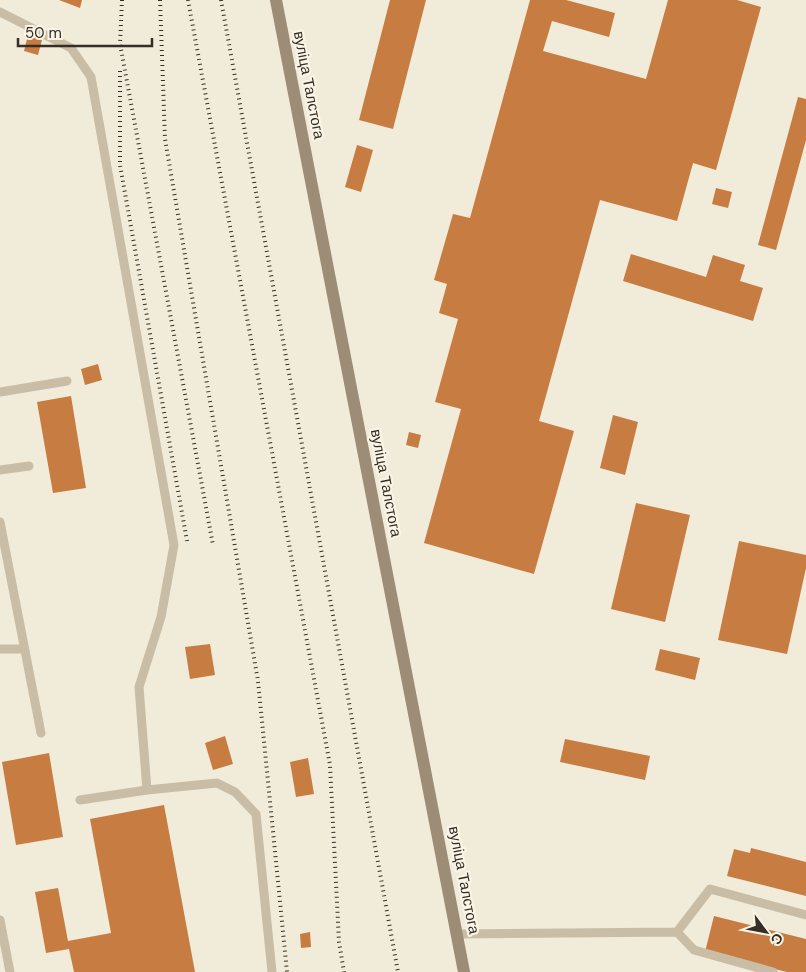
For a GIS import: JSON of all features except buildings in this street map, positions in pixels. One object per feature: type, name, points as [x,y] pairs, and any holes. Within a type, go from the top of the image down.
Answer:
[{"type":"main road","name":"вуліца Талстога","points":[[276,0],[464,972]]},
{"type":"lane","points":[[0,12],[71,48],[90,77],[174,545],[161,616],[139,686],[147,790]]},
{"type":"lane","points":[[0,392],[67,381]]},
{"type":"lane","points":[[0,470],[29,466]]},
{"type":"lane","points":[[0,522],[41,733]]},
{"type":"lane","points":[[0,649],[24,649]]},
{"type":"lane","points":[[80,800],[147,790],[217,783],[235,792],[256,814],[272,972]]},
{"type":"lane","points":[[677,932],[710,889],[806,915]]},
{"type":"lane","points":[[0,920],[10,972]]},
{"type":"lane","points":[[458,934],[677,932],[694,950],[773,972]]},
{"type":"railway","points":[[122,0],[120,44],[213,545]]},
{"type":"railway","points":[[160,0],[165,139],[258,681],[287,972]]},
{"type":"railway","points":[[188,0],[330,765],[339,942],[344,972]]},
{"type":"railway","points":[[221,0],[398,972]]},
{"type":"railway","points":[[120,71],[120,165],[187,541]]}]
